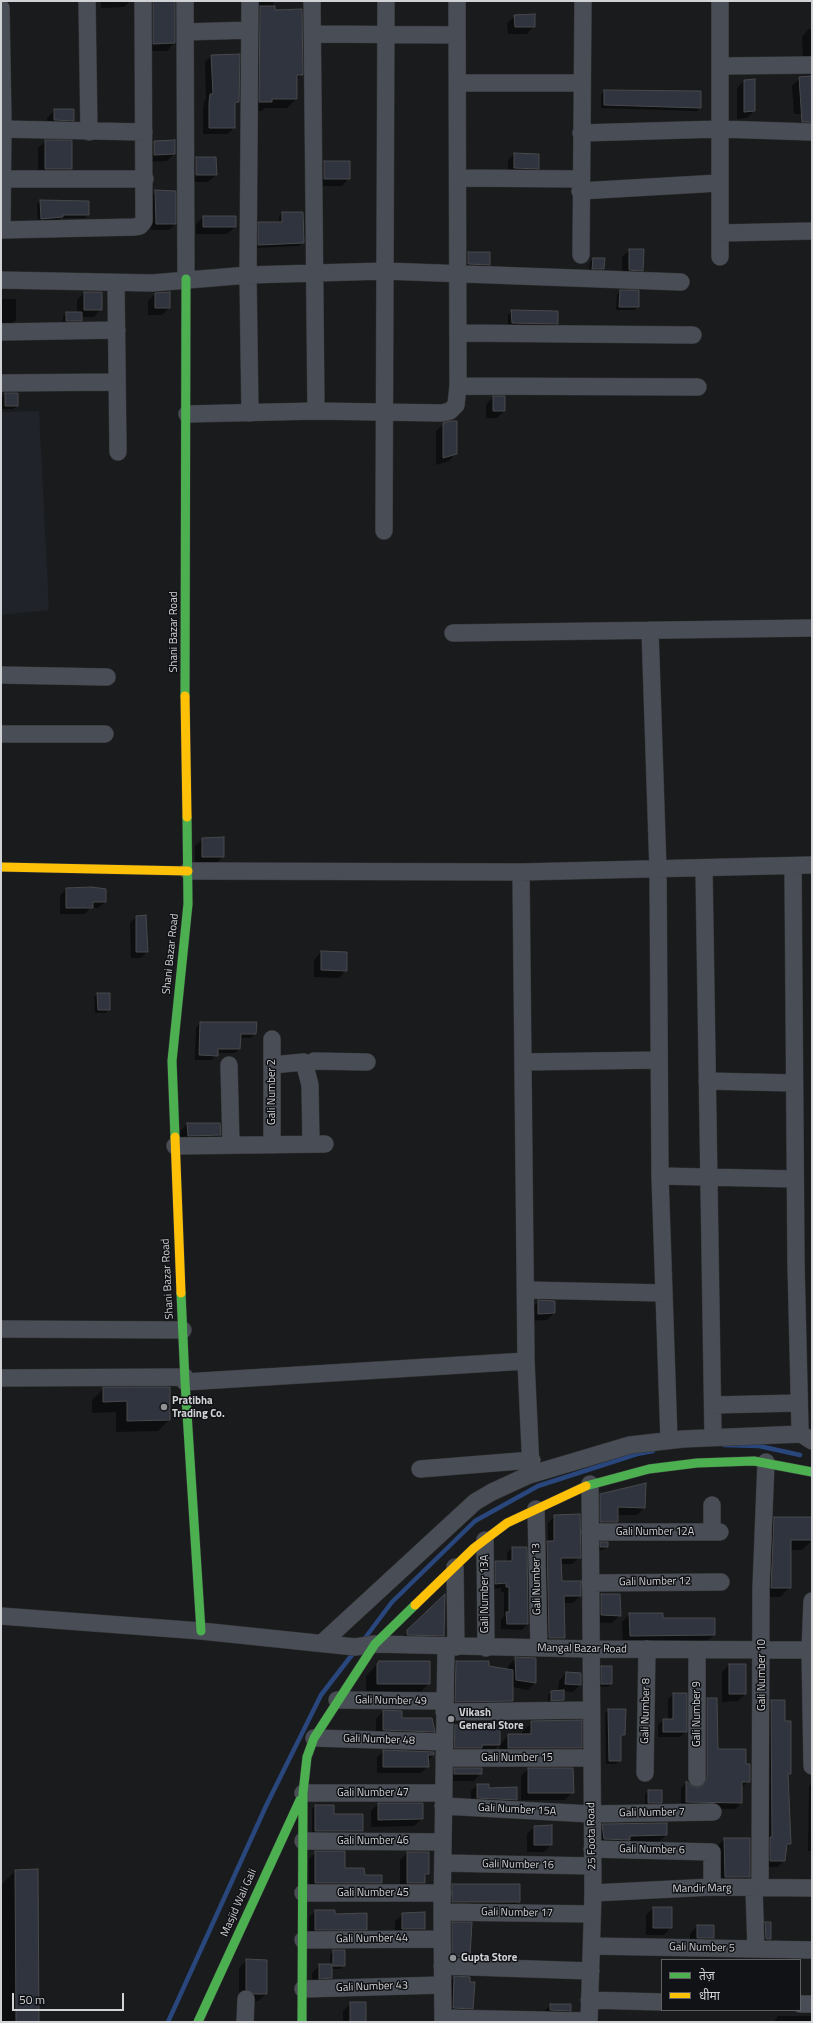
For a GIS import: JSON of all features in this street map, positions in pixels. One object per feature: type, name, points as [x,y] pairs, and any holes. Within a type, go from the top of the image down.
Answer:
[{"type":"street","points":[[87,1],[89,132]]},
{"type":"street","points":[[1,8],[1,230],[140,226],[144,220],[145,213],[143,1]]},
{"type":"street","points":[[185,1],[186,279]]},
{"type":"street","points":[[250,1],[248,274],[250,413]]},
{"type":"street","points":[[312,1],[316,412]]},
{"type":"street","points":[[384,531],[386,1]]},
{"type":"street","points":[[187,414],[316,412],[385,413],[450,411],[456,405],[458,386],[457,1]]},
{"type":"street","points":[[581,255],[580,185],[583,1]]},
{"type":"street","points":[[720,1],[720,257]]},
{"type":"street","points":[[185,32],[250,30]]},
{"type":"street","points":[[313,34],[457,35]]},
{"type":"street","points":[[721,66],[812,66]]},
{"type":"street","points":[[458,83],[582,83]]},
{"type":"street","points":[[2,129],[144,132]]},
{"type":"street","points":[[581,133],[720,129],[812,132]]},
{"type":"street","points":[[458,178],[580,185],[719,184]]},
{"type":"street","points":[[2,179],[145,179]]},
{"type":"street","points":[[720,233],[812,231]]},
{"type":"street","points":[[1,280],[152,283],[248,274],[385,271],[458,275],[681,282]]},
{"type":"street","name":"Shani Bazar Road","points":[[186,279],[187,414],[185,691],[188,904],[172,1061],[185,1380],[201,1632]]},
{"type":"street","points":[[116,283],[118,452]]},
{"type":"street","points":[[1,332],[117,330]]},
{"type":"street","points":[[458,333],[693,335]]},
{"type":"street","points":[[1,383],[117,382]]},
{"type":"street","points":[[458,386],[698,387]]},
{"type":"street","points":[[453,633],[812,628]]},
{"type":"street","points":[[650,630],[658,870],[660,1176],[669,1440]]},
{"type":"street","points":[[1,675],[107,676]]},
{"type":"street","points":[[1,734],[105,734]]},
{"type":"street","points":[[1,867],[188,871],[521,872],[704,869],[812,865]]},
{"type":"street","points":[[420,1469],[530,1467],[630,1445],[669,1440],[713,1437],[806,1438],[799,1403],[795,1179],[793,866]]},
{"type":"street","points":[[704,869],[713,1437]]},
{"type":"street","points":[[521,872],[526,1361],[530,1467]]},
{"type":"street","name":"Gali Number 2","points":[[272,1039],[272,1145]]},
{"type":"street","points":[[523,1062],[659,1060]]},
{"type":"street","points":[[175,1146],[318,1144],[310,1086],[304,1062],[272,1065]]},
{"type":"street","points":[[314,1062],[367,1062]]},
{"type":"street","points":[[229,1065],[231,1145]]},
{"type":"street","points":[[707,1080],[794,1082]]},
{"type":"street","points":[[660,1176],[795,1179]]},
{"type":"street","points":[[526,1290],[664,1293]]},
{"type":"street","points":[[1,1330],[183,1330]]},
{"type":"street","points":[[1,1378],[185,1380],[526,1361]]},
{"type":"street","points":[[713,1405],[799,1403]]},
{"type":"street","points":[[302,2022],[303,1793],[307,1757],[314,1738],[337,1700],[375,1644],[455,1567],[485,1540],[507,1523],[590,1484],[649,1469],[676,1465],[730,1461],[766,1462],[812,1472]]},
{"type":"street","name":"Gali Number 10","points":[[756,1949],[762,1650],[761,1588],[766,1462]]},
{"type":"street","points":[[329,1643],[475,1502],[530,1467]]},
{"type":"street","name":"25 Foota Road","points":[[588,2022],[593,1893],[590,1710],[590,1484]]},
{"type":"street","name":"Gali Number 12A","points":[[590,1532],[716,1532],[712,1505]]},
{"type":"street","name":"Gali Number 13","points":[[536,1509],[539,1648]]},
{"type":"street","name":"Gali Number 13A","points":[[485,1540],[486,1648]]},
{"type":"street","points":[[455,1567],[451,1647],[444,1707],[442,1912],[443,2020],[588,2022]]},
{"type":"street","name":"Gali Number 12","points":[[590,1583],[721,1582]]},
{"type":"street","points":[[812,1601],[812,1766]]},
{"type":"street","name":"Mangal Bazar Road","points":[[1,1616],[329,1643],[355,1647],[375,1644],[486,1648],[762,1650],[811,1657]]},
{"type":"street","name":"Gali Number 8","points":[[645,1773],[647,1649]]},
{"type":"street","name":"Gali Number 9","points":[[697,1650],[697,1778]]},
{"type":"street","name":"Gali Number 49","points":[[337,1700],[444,1707],[590,1710]]},
{"type":"street","name":"Gali Number 48","points":[[314,1738],[444,1750]]},
{"type":"street","name":"Gali Number 15","points":[[444,1750],[591,1758]]},
{"type":"street","name":"Gali Number 47","points":[[303,1793],[443,1800]]},
{"type":"street","name":"Masjid Wali Gali","points":[[198,2022],[303,1793]]},
{"type":"street","name":"Gali Number 15A","points":[[443,1800],[591,1814]]},
{"type":"street","name":"Gali Number 7","points":[[591,1814],[713,1812]]},
{"type":"street","name":"Gali Number 46","points":[[303,1841],[443,1842]]},
{"type":"street","name":"Gali Number 6","points":[[592,1858],[712,1852],[712,1887]]},
{"type":"street","name":"Gali Number 16","points":[[443,1863],[592,1858]]},
{"type":"street","name":"Mandir Marg","points":[[593,1893],[712,1887],[812,1888]]},
{"type":"street","name":"Gali Number 45","points":[[303,1893],[443,1893]]},
{"type":"street","name":"Gali Number 17","points":[[442,1912],[592,1914]]},
{"type":"street","name":"Gali Number 44","points":[[303,1940],[442,1939]]},
{"type":"street","name":"Gali Number 5","points":[[592,1946],[812,1950]]},
{"type":"street","points":[[442,1966],[591,1971]]},
{"type":"street","name":"Gali Number 43","points":[[302,1989],[442,1985]]},
{"type":"street","points":[[245,2022],[246,2000]]},
{"type":"street","points":[[589,2000],[661,2002]]},
{"type":"street","points":[[801,2004],[812,2004]]},
{"type":"shaded area","points":[[39,411],[49,610],[1,615],[1,412]]},
{"type":"building","points":[[153,1],[175,1],[175,43],[153,44]]},
{"type":"building","points":[[260,6],[275,6],[275,10],[302,9],[303,75],[297,75],[297,99],[272,99],[272,102],[259,102]]},
{"type":"building","points":[[535,14],[535,27],[515,27],[514,15]]},
{"type":"building","points":[[240,54],[239,102],[235,103],[235,128],[209,128],[210,94],[213,94],[211,55]]},
{"type":"building","points":[[811,76],[812,122],[802,122],[799,77]]},
{"type":"building","points":[[755,79],[755,111],[744,112],[744,80]]},
{"type":"building","points":[[604,90],[701,91],[701,108],[604,105]]},
{"type":"building","points":[[54,109],[74,109],[74,121],[54,120]]},
{"type":"building","points":[[45,140],[72,140],[72,169],[45,169]]},
{"type":"building","points":[[175,140],[175,154],[154,155],[154,141]]},
{"type":"building","points":[[514,153],[539,154],[539,169],[514,168]]},
{"type":"building","points":[[196,157],[216,157],[217,175],[196,175]]},
{"type":"building","points":[[324,161],[350,161],[350,179],[324,179]]},
{"type":"building","points":[[155,190],[176,191],[176,224],[156,224]]},
{"type":"building","points":[[40,200],[89,201],[89,215],[63,215],[63,217],[41,219]]},
{"type":"building","points":[[282,212],[303,212],[304,243],[258,245],[258,222],[282,222]]},
{"type":"building","points":[[203,216],[236,216],[236,227],[203,227]]},
{"type":"building","points":[[629,249],[644,249],[643,271],[629,270]]},
{"type":"building","points":[[468,252],[490,252],[490,265],[468,264]]},
{"type":"building","points":[[593,258],[605,258],[604,269],[592,269]]},
{"type":"building","points":[[620,290],[639,290],[639,307],[619,307]]},
{"type":"building","points":[[84,292],[102,292],[102,310],[84,310]]},
{"type":"building","points":[[170,292],[170,308],[155,308],[155,293]]},
{"type":"building","points":[[511,310],[558,311],[558,324],[512,323]]},
{"type":"building","points":[[66,312],[82,312],[82,321],[66,321]]},
{"type":"building","points":[[5,393],[18,393],[18,406],[5,406]]},
{"type":"building","points":[[493,396],[505,396],[505,411],[493,411]]},
{"type":"building","points":[[457,421],[457,454],[443,458],[443,423]]},
{"type":"building","points":[[224,837],[224,857],[202,857],[202,838]]},
{"type":"building","points":[[92,887],[106,889],[106,902],[93,902],[93,908],[66,908],[66,888]]},
{"type":"building","points":[[146,915],[148,952],[136,952],[136,916]]},
{"type":"building","points":[[321,951],[347,952],[347,971],[321,970]]},
{"type":"building","points":[[97,993],[110,993],[110,1010],[98,1010]]},
{"type":"building","points":[[200,1022],[257,1022],[256,1034],[241,1034],[240,1049],[218,1049],[218,1056],[199,1055]]},
{"type":"building","points":[[187,1123],[220,1123],[221,1135],[188,1136]]},
{"type":"building","points":[[538,1300],[555,1301],[555,1313],[538,1314]]},
{"type":"building","points":[[103,1387],[170,1387],[170,1420],[127,1421],[127,1401],[103,1402]]},
{"type":"building","points":[[646,1483],[645,1508],[618,1507],[618,1522],[600,1522],[600,1494]]},
{"type":"building","points":[[580,1514],[581,1558],[561,1558],[562,1581],[581,1581],[581,1596],[564,1596],[565,1638],[549,1638],[547,1541],[554,1541],[554,1515]]},
{"type":"building","points":[[774,1517],[812,1517],[812,1540],[791,1540],[791,1588],[771,1588]]},
{"type":"building","points":[[600,1542],[608,1542],[608,1547],[600,1547]]},
{"type":"building","points":[[512,1547],[527,1547],[528,1624],[507,1624],[506,1612],[509,1612],[509,1587],[506,1587],[506,1583],[495,1584],[495,1561],[512,1561]]},
{"type":"building","points":[[445,1594],[444,1636],[407,1635],[407,1630]]},
{"type":"building","points":[[601,1594],[620,1594],[621,1616],[601,1615]]},
{"type":"building","points":[[629,1613],[663,1613],[663,1618],[715,1618],[715,1635],[630,1636]]},
{"type":"building","points":[[515,1657],[536,1658],[536,1683],[516,1680]]},
{"type":"building","points":[[379,1661],[430,1661],[430,1684],[377,1684],[377,1664]]},
{"type":"building","points":[[456,1661],[489,1661],[489,1666],[513,1670],[513,1701],[455,1702]]},
{"type":"building","points":[[729,1664],[746,1664],[746,1694],[729,1694]]},
{"type":"building","points":[[601,1666],[612,1666],[612,1684],[601,1684]]},
{"type":"building","points":[[566,1672],[581,1673],[581,1685],[565,1684]]},
{"type":"building","points":[[564,1690],[564,1700],[551,1701],[551,1691]]},
{"type":"building","points":[[673,1693],[687,1693],[687,1732],[663,1732],[663,1719],[673,1719]]},
{"type":"building","points":[[707,1698],[717,1698],[718,1749],[746,1749],[746,1764],[750,1764],[750,1782],[742,1782],[742,1803],[686,1802],[686,1781],[697,1788],[702,1786],[707,1778]]},
{"type":"building","points":[[771,1700],[785,1700],[785,1721],[791,1721],[791,1774],[788,1774],[791,1844],[787,1844],[785,1861],[770,1861],[770,1837],[772,1837]]},
{"type":"building","points":[[608,1709],[626,1709],[625,1735],[621,1735],[621,1761],[609,1761]]},
{"type":"building","points":[[383,1710],[402,1711],[402,1718],[432,1718],[435,1732],[383,1730]]},
{"type":"building","points":[[582,1720],[582,1748],[508,1748],[508,1734],[531,1734],[531,1721]]},
{"type":"building","points":[[455,1725],[500,1725],[500,1745],[482,1745],[482,1748],[454,1748]]},
{"type":"building","points":[[383,1750],[434,1752],[434,1755],[428,1755],[429,1767],[383,1767]]},
{"type":"building","points":[[454,1768],[482,1768],[482,1774],[454,1774]]},
{"type":"building","points":[[528,1768],[573,1768],[574,1793],[528,1793]]},
{"type":"building","points":[[477,1784],[489,1784],[489,1788],[517,1787],[517,1800],[477,1798]]},
{"type":"building","points":[[648,1790],[662,1790],[662,1803],[648,1803]]},
{"type":"building","points":[[378,1803],[423,1803],[423,1819],[378,1820]]},
{"type":"building","points":[[315,1805],[334,1805],[334,1814],[363,1814],[363,1831],[315,1831]]},
{"type":"building","points":[[667,1823],[667,1835],[630,1836],[630,1840],[604,1839],[602,1824]]},
{"type":"building","points":[[552,1825],[552,1845],[534,1845],[534,1826]]},
{"type":"building","points":[[724,1838],[750,1838],[750,1877],[725,1877]]},
{"type":"building","points":[[315,1851],[345,1851],[345,1868],[364,1868],[365,1875],[382,1875],[382,1883],[315,1883]]},
{"type":"building","points":[[407,1852],[429,1852],[429,1874],[425,1874],[425,1883],[407,1883]]},
{"type":"building","points":[[38,1869],[39,2022],[16,2022],[15,1870]]},
{"type":"building","points":[[452,1884],[520,1884],[520,1902],[452,1902]]},
{"type":"building","points":[[653,1907],[672,1907],[672,1928],[653,1928]]},
{"type":"building","points":[[315,1910],[335,1910],[335,1914],[367,1913],[367,1930],[315,1930]]},
{"type":"building","points":[[425,1912],[425,1929],[402,1929],[402,1913]]},
{"type":"building","points":[[452,1922],[472,1922],[470,1957],[452,1956]]},
{"type":"building","points":[[765,1922],[771,1922],[771,1939],[766,1939]]},
{"type":"building","points":[[697,1925],[714,1925],[714,1938],[697,1938]]},
{"type":"building","points":[[333,1950],[345,1950],[345,1966],[333,1966]]},
{"type":"building","points":[[246,1959],[267,1960],[267,1994],[254,1994],[246,1989]]},
{"type":"building","points":[[319,1964],[332,1964],[332,1978],[319,1979]]},
{"type":"building","points":[[454,1976],[470,1977],[470,1982],[475,1982],[473,2009],[453,2008]]},
{"type":"building","points":[[350,2002],[366,2002],[366,2022],[350,2022]]},
{"type":"building","points":[[550,2004],[571,2004],[571,2011],[550,2010]]},
{"type":"waterway","points":[[724,1445],[759,1446],[800,1455]]},
{"type":"waterway","points":[[362,1642],[392,1602],[475,1521],[538,1486],[637,1454],[653,1451]]},
{"type":"waterway","points":[[168,2022],[266,1806],[321,1695],[355,1651]]},
{"type":"traffic: fast","points":[[185,696],[186,279]]},
{"type":"traffic: fast","points":[[175,1137],[172,1061],[188,904],[187,817]]},
{"type":"traffic: fast","points":[[181,1293],[185,1382],[201,1631]]},
{"type":"traffic: fast","points":[[586,1486],[649,1469],[697,1463],[754,1461],[812,1472]]},
{"type":"traffic: fast","points":[[302,2022],[303,1793],[307,1757],[314,1738],[375,1644],[415,1605]]},
{"type":"traffic: fast","points":[[198,2022],[300,1800]]},
{"type":"traffic: slow","points":[[185,696],[187,817]]},
{"type":"traffic: slow","points":[[1,867],[188,871]]},
{"type":"traffic: slow","points":[[175,1137],[181,1293]]},
{"type":"traffic: slow","points":[[415,1605],[474,1548],[507,1523],[586,1486]]},
{"type":"place","name":"Pratibha Trading Co.","points":[[164,1407]]},
{"type":"place","name":"Vikash General Store","points":[[451,1719]]},
{"type":"place","name":"Gupta Store","points":[[453,1958]]}]
